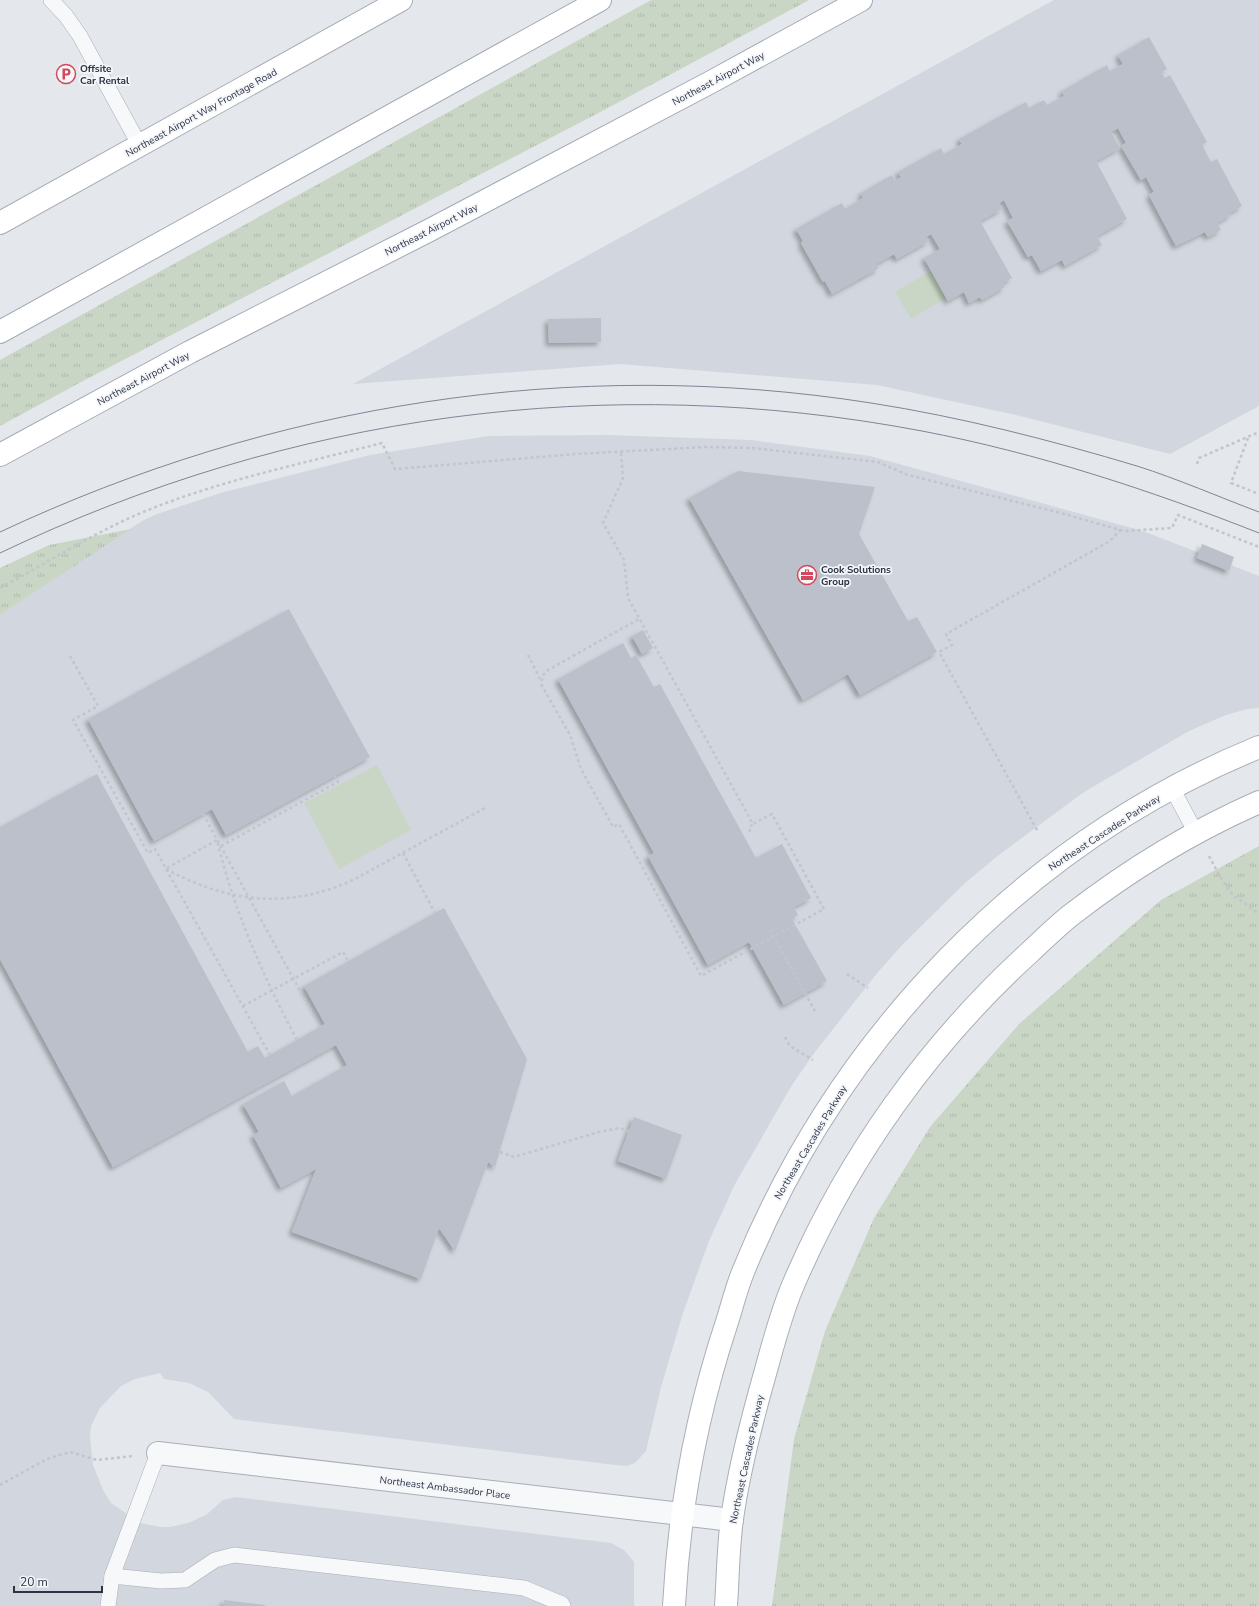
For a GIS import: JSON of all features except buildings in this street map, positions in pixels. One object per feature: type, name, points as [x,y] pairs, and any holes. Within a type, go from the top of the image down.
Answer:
[{"type":"street","name":"Northeast Airport Way Frontage Road","points":[[0,223],[402,0]]},
{"type":"street","points":[[0,332],[600,0]]},
{"type":"street","name":"Northeast Airport Way","points":[[0,455],[190,352],[428,231],[711,82],[861,0]]},
{"type":"street","name":"Northeast Cascades Parkway","points":[[674,1606],[682,1515],[695,1440],[711,1372],[742,1274],[771,1208],[802,1150],[843,1085],[903,1006],[926,980],[975,930],[1056,862],[1102,831],[1172,788],[1220,763],[1259,747]]},
{"type":"street","name":"Northeast Cascades Parkway","points":[[726,1606],[732,1520],[752,1419],[772,1345],[793,1284],[821,1225],[865,1148],[910,1083],[958,1024],[1007,973],[1071,915],[1135,870],[1196,833],[1259,802]]},
{"type":"street","name":"Northeast Ambassador Place","points":[[158,1453],[732,1520]]},
{"type":"lane","points":[[51,0],[66,16],[80,36],[140,146]]},
{"type":"lane","points":[[1172,788],[1196,833]]},
{"type":"lane","points":[[108,1606],[112,1576],[158,1453]]},
{"type":"lane","points":[[112,1576],[161,1581],[185,1580],[215,1560],[234,1555],[524,1588],[562,1604],[563,1606]]},
{"type":"path","points":[[1197,464],[1199,458],[1259,432]]},
{"type":"path","points":[[1248,438],[1231,483],[1259,494]]},
{"type":"path","points":[[0,588],[122,521],[156,508],[214,488],[382,444],[395,469],[576,454],[705,447],[752,448],[878,462],[908,475],[1121,530],[1172,528],[1178,515],[1259,547]]},
{"type":"path","points":[[621,452],[623,478],[603,523],[624,560],[628,598],[753,824]]},
{"type":"path","points":[[1037,830],[939,652],[952,645],[946,634],[1110,541],[1121,530]]},
{"type":"path","points":[[541,680],[542,675],[548,670],[639,619]]},
{"type":"path","points":[[528,655],[541,680],[541,684],[570,735],[581,769],[588,782],[613,827],[619,824],[701,976],[824,910],[772,814],[753,824],[749,828],[750,832]]},
{"type":"path","points":[[70,656],[98,706],[73,720],[148,853],[156,849],[270,1055]]},
{"type":"path","points":[[220,846],[338,782],[335,776]]},
{"type":"path","points":[[166,869],[198,884],[232,894],[249,897],[287,899],[305,897],[334,889],[485,808]]},
{"type":"path","points":[[203,814],[320,1027]]},
{"type":"path","points":[[1196,833],[1229,890],[1259,914]]},
{"type":"path","points":[[166,869],[217,840]]},
{"type":"path","points":[[217,840],[232,894],[254,952],[271,991],[297,1040]]},
{"type":"path","points":[[403,853],[435,913]]},
{"type":"path","points":[[770,930],[815,1011]]},
{"type":"path","points":[[243,1006],[343,952],[348,961]]},
{"type":"path","points":[[847,974],[868,988]]},
{"type":"path","points":[[785,1037],[790,1046],[813,1060]]},
{"type":"path","points":[[500,1152],[514,1157],[599,1132],[620,1128],[629,1132]]},
{"type":"path","points":[[0,1485],[47,1459],[70,1452],[97,1460],[158,1453]]},
{"type":"shaded area","points":[[1054,0],[1259,0],[1259,406],[1170,454],[1016,415],[877,385],[620,364],[353,384]]},
{"type":"shaded area","points":[[607,435],[751,440],[870,456],[1143,531],[1259,576],[1259,708],[1247,709],[1226,715],[1189,731],[1084,792],[1000,854],[965,883],[903,944],[878,972],[815,1052],[792,1085],[735,1184],[709,1241],[683,1313],[661,1387],[646,1451],[635,1463],[627,1466],[607,1464],[234,1419],[208,1392],[189,1383],[164,1379],[160,1373],[135,1379],[121,1386],[100,1408],[91,1426],[90,1437],[93,1465],[103,1490],[111,1503],[140,1523],[160,1527],[170,1527],[188,1523],[206,1515],[223,1500],[235,1497],[611,1543],[624,1550],[634,1562],[634,1606],[0,1606],[0,615],[142,521],[157,514],[224,492],[370,455],[488,436]]},
{"type":"green space","points":[[651,0],[809,0],[608,108],[81,382],[0,426],[0,360]]},
{"type":"green space","points":[[931,271],[946,298],[911,319],[895,292]]},
{"type":"green space","points":[[131,529],[0,615],[0,568],[49,545]]},
{"type":"green space","points":[[377,765],[411,830],[339,869],[304,803]]},
{"type":"green space","points":[[1259,846],[1259,1606],[772,1606],[794,1439],[825,1331],[874,1218],[930,1127],[1019,1024],[1161,900]]},
{"type":"tram line","points":[[0,532],[104,488],[209,451],[317,423],[426,402],[536,389],[647,385],[759,390],[871,403],[972,422],[1038,438],[1137,466],[1183,482],[1259,512]]},
{"type":"tram line","points":[[0,553],[110,505],[222,467],[336,437],[451,417],[568,407],[685,405],[803,413],[922,431],[965,440],[1008,450],[1093,474],[1177,502],[1259,533]]},
{"type":"place","name":"Offsite Car Rental","points":[[66,74]]},
{"type":"place","name":"Cook Solutions Group","points":[[807,575]]}]
